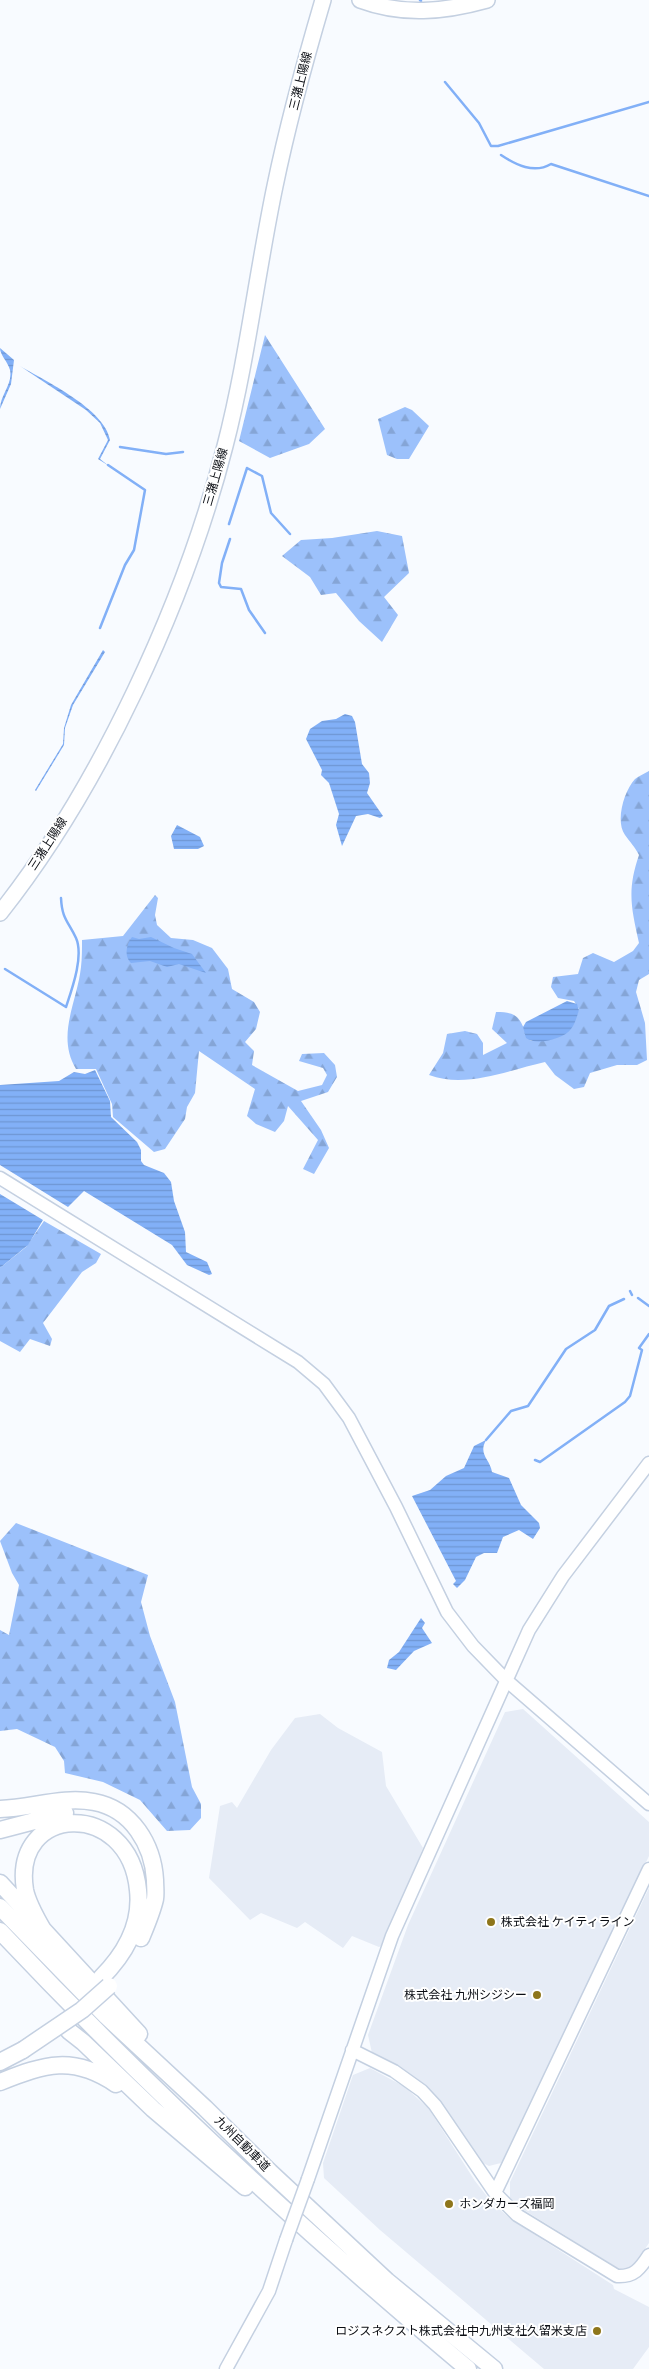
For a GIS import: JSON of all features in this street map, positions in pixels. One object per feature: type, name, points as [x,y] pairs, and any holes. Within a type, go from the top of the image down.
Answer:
[{"type":"highway","points":[[0,1809],[72,1800],[96,1802],[115,1811],[134,1824],[145,1839],[154,1862],[156,1897],[133,1956],[125,1969],[75,2002],[0,2062]]},
{"type":"highway","points":[[0,1830],[76,1811],[93,1812],[107,1818],[122,1830],[142,1860],[147,1880],[148,1917]]},
{"type":"highway","points":[[46,1935],[26,1891],[24,1872],[28,1853],[36,1841],[55,1826],[77,1822],[95,1826],[119,1842],[131,1860],[137,1877],[139,1896],[133,1931],[126,1949],[105,1982]]},
{"type":"highway","points":[[0,1884],[206,2108]]},
{"type":"highway","name":"九州自動車道","points":[[0,1907],[106,2016],[206,2108],[270,2172],[387,2280],[494,2369]]},
{"type":"highway","name":"九州自動車道","points":[[0,1931],[196,2126],[377,2293],[468,2369]]},
{"type":"highway","points":[[69,2031],[84,2042],[152,2109],[377,2293]]},
{"type":"highway","points":[[0,2052],[21,2045]]},
{"type":"highway","points":[[0,2082],[32,2069],[58,2064],[79,2066],[98,2071],[152,2109]]},
{"type":"main road","name":"三潴上陽線","points":[[0,913],[35,864],[95,767],[137,683],[185,572],[226,444],[276,185],[303,70],[322,0]]},
{"type":"main road","points":[[360,0],[376,6],[411,12],[444,10],[487,0]]},
{"type":"street","points":[[0,1178],[298,1362],[324,1384],[362,1438],[447,1612],[473,1646],[506,1680],[649,1804]]},
{"type":"street","points":[[226,2369],[269,2291],[392,1936],[529,1630],[545,1602],[649,1462]]},
{"type":"street","points":[[495,2193],[649,1869]]},
{"type":"street","points":[[352,2050],[394,2071],[422,2091],[435,2105],[495,2193],[518,2215],[617,2276],[627,2276],[636,2273],[649,2255]]},
{"type":"shaded area","points":[[0,348],[14,360],[11,384],[0,409],[10,380],[10,370]]},
{"type":"shaded area","points":[[20,366],[72,397],[97,417],[106,429],[110,440],[100,459],[109,466],[98,459],[108,440],[100,423],[86,410]]},
{"type":"shaded area","points":[[103,650],[105,652],[73,705],[65,728],[64,745],[36,791],[63,744],[64,728],[71,705]]},
{"type":"shaded area","points":[[345,714],[352,716],[355,722],[362,764],[369,773],[370,783],[367,793],[383,816],[380,818],[368,814],[356,816],[342,846],[336,825],[339,814],[329,783],[321,775],[322,770],[306,739],[310,729],[322,721],[336,719]]},
{"type":"shaded area","points":[[177,825],[200,837],[204,846],[198,849],[174,849],[171,836]]},
{"type":"shaded area","points":[[132,937],[139,939],[151,937],[192,954],[206,973],[179,964],[167,967],[150,961],[131,963],[127,957],[127,950],[128,943]]},
{"type":"shaded area","points":[[567,1001],[577,1004],[579,1010],[574,1025],[567,1033],[543,1041],[526,1038],[523,1027],[526,1022]]},
{"type":"shaded area","points":[[95,1070],[110,1101],[111,1117],[137,1142],[141,1150],[141,1161],[144,1165],[164,1173],[171,1182],[174,1201],[185,1232],[186,1252],[207,1262],[212,1274],[209,1275],[187,1265],[172,1245],[84,1191],[68,1207],[0,1165],[0,1085],[59,1081],[74,1072],[85,1074]]},
{"type":"shaded area","points":[[0,1194],[43,1220],[28,1245],[0,1268]]},
{"type":"shaded area","points":[[486,1440],[483,1450],[492,1472],[509,1478],[521,1505],[539,1523],[540,1528],[533,1539],[519,1530],[503,1537],[497,1553],[484,1553],[476,1557],[465,1580],[457,1588],[453,1584],[456,1581],[412,1496],[430,1490],[446,1476],[464,1468],[474,1446]]},
{"type":"shaded area","points":[[421,1618],[425,1623],[422,1628],[432,1643],[414,1651],[396,1670],[387,1668],[389,1660],[399,1652]]},
{"type":"shaded area","points":[[523,1709],[649,1822],[649,1856],[508,2153],[501,2163],[489,2166],[479,2161],[436,2096],[404,2070],[372,2053],[368,2035],[408,1925],[505,1712]]},
{"type":"shaded area","points":[[320,1714],[338,1728],[382,1752],[386,1786],[423,1848],[383,1945],[379,1947],[352,1936],[343,1948],[305,1922],[297,1928],[261,1913],[250,1920],[209,1878],[220,1806],[232,1802],[237,1808],[271,1750],[295,1718]]},
{"type":"shaded area","points":[[649,1888],[649,2243],[633,2267],[621,2270],[516,2205],[510,2198],[510,2182]]},
{"type":"shaded area","points":[[370,2068],[405,2087],[429,2109],[475,2181],[493,2204],[512,2220],[613,2285],[614,2289],[649,2307],[649,2347],[633,2369],[544,2369],[380,2230],[324,2178],[323,2163],[353,2075]]},
{"type":"green space","points":[[265,335],[325,429],[309,444],[270,458],[239,441]]},
{"type":"green space","points":[[405,407],[412,410],[429,426],[409,459],[397,459],[387,455],[378,419]]},
{"type":"green space","points":[[377,531],[402,536],[409,573],[384,597],[398,615],[382,642],[359,621],[336,593],[321,595],[310,577],[282,556],[301,540],[332,538]]},
{"type":"green space","points":[[649,771],[649,974],[639,980],[636,992],[645,1023],[647,1060],[637,1065],[617,1065],[590,1073],[584,1087],[574,1089],[555,1075],[545,1062],[472,1079],[443,1079],[429,1075],[443,1053],[447,1034],[465,1031],[477,1034],[483,1043],[483,1055],[507,1043],[492,1029],[496,1012],[505,1012],[516,1016],[531,1041],[562,1035],[571,1026],[579,1009],[574,1001],[558,998],[551,987],[553,977],[578,974],[583,958],[593,953],[614,962],[633,951],[639,943],[634,919],[632,889],[639,855],[622,829],[621,814],[624,798],[631,784],[635,779]]},
{"type":"green space","points":[[155,895],[158,898],[155,915],[157,925],[171,938],[193,940],[212,948],[228,969],[232,989],[254,1002],[260,1012],[256,1029],[245,1042],[254,1051],[252,1065],[298,1091],[322,1085],[327,1075],[323,1068],[299,1061],[302,1054],[324,1053],[335,1065],[337,1077],[328,1092],[301,1101],[321,1130],[329,1148],[314,1174],[303,1169],[318,1140],[288,1106],[284,1121],[275,1132],[256,1124],[247,1116],[255,1089],[199,1051],[195,1093],[187,1107],[185,1119],[165,1149],[154,1152],[113,1117],[112,1104],[96,1069],[76,1069],[70,1056],[68,1031],[81,967],[82,940],[123,936]]},
{"type":"green space","points":[[44,1221],[101,1254],[96,1263],[82,1272],[43,1323],[52,1339],[50,1346],[30,1339],[20,1352],[0,1341],[0,1268],[26,1247]]},
{"type":"green space","points":[[16,1523],[148,1575],[141,1602],[150,1636],[175,1702],[192,1787],[201,1804],[201,1818],[190,1830],[167,1831],[140,1800],[103,1782],[65,1773],[64,1761],[55,1747],[17,1729],[0,1731],[0,1630],[9,1635],[19,1585],[12,1573],[0,1541]]},
{"type":"waterway","points":[[445,82],[479,123],[491,146],[498,146],[649,102]]},
{"type":"waterway","points":[[501,155],[525,167],[538,168],[551,164],[649,196]]},
{"type":"waterway","points":[[120,447],[166,454],[183,452]]},
{"type":"waterway","points":[[100,628],[125,565],[134,550],[145,490],[108,465]]},
{"type":"waterway","points":[[229,524],[247,468],[262,476],[271,513],[290,534]]},
{"type":"waterway","points":[[230,539],[222,563],[219,583],[221,587],[241,589],[249,610],[265,633]]},
{"type":"waterway","points":[[5,969],[66,1007],[79,954],[76,938],[64,915],[61,898]]},
{"type":"waterway","points":[[630,1291],[632,1295]]},
{"type":"waterway","points":[[638,1298],[649,1306]]},
{"type":"waterway","points":[[486,1440],[511,1411],[528,1406],[566,1349],[595,1330],[609,1306],[624,1299]]},
{"type":"waterway","points":[[535,1460],[540,1462],[625,1402],[630,1396],[642,1350],[639,1348],[649,1334]]},
{"type":"place","name":"株式会社 ケイティライン","points":[[491,1922]]},
{"type":"place","name":"株式会社 九州シジシー","points":[[537,1995]]},
{"type":"place","name":"ホンダカーズ福岡","points":[[449,2204]]},
{"type":"place","name":"ロジスネクスト株式会社中九州支社久留米支店","points":[[597,2331]]}]
